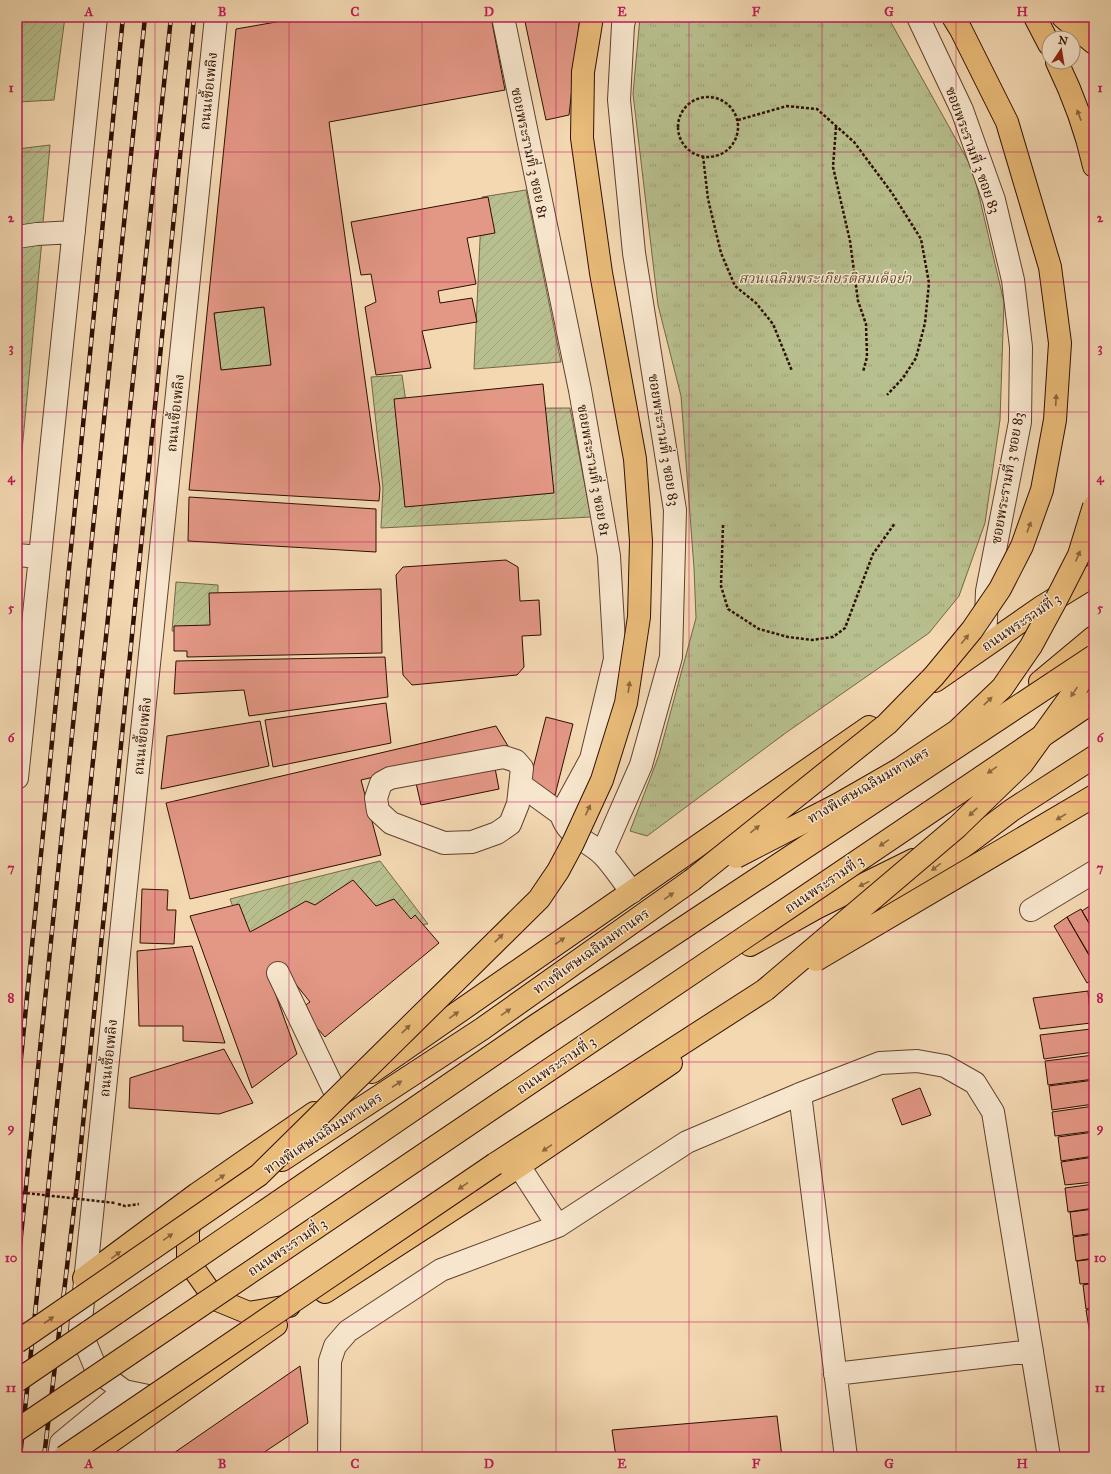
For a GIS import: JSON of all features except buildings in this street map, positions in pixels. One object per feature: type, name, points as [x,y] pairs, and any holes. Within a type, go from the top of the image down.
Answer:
[{"type":"main road","points":[[259,1175],[539,899],[558,871],[573,843],[602,780],[626,703],[639,617],[641,541],[635,459],[601,273],[582,138],[583,72],[592,17]]},
{"type":"main road","points":[[692,880],[887,724],[934,676],[972,630],[1000,589],[1022,546],[1042,490],[1055,420],[1060,343],[1050,267],[1007,122],[953,17]]},
{"type":"main road","points":[[1035,17],[1042,30]]},
{"type":"main road","points":[[1063,17],[1094,43]]},
{"type":"main road","points":[[1089,17],[1094,26]]},
{"type":"main road","points":[[1061,70],[1069,87],[1089,143],[1094,166]]},
{"type":"main road","name":"ทางพิเศษเฉลิมมหานคร","points":[[17,1342],[259,1175],[482,1029],[692,880],[839,804],[900,769],[957,731],[1002,688],[1031,646],[1078,555],[1094,506]]},
{"type":"main road","name":"ถนนพระรามที่ 3","points":[[84,1278],[197,1194],[337,1096],[985,645],[1040,608],[1094,575]]},
{"type":"main road","points":[[17,1389],[442,1099],[1015,703],[1094,637]]},
{"type":"main road","points":[[765,990],[957,827],[1022,764],[1076,689],[1094,657]]},
{"type":"main road","points":[[17,1381],[535,1026],[1094,657]]},
{"type":"main road","name":"ถนนพระรามที่ 3","points":[[17,1430],[1094,701]]},
{"type":"main road","name":"ถนนพระรามที่ 3","points":[[17,1441],[713,967],[803,915],[1012,810],[1092,762]]},
{"type":"main road","points":[[64,1457],[495,1164],[765,990],[1094,796]]},
{"type":"main road","name":"ถนนพระรามที่ 3","points":[[89,1457],[308,1303],[519,1166],[736,1017],[1012,810]]},
{"type":"main road","points":[[197,1194],[188,1230],[188,1261],[215,1299],[249,1313],[308,1303]]},
{"type":"street","points":[[17,778],[21,709],[40,557],[96,17]]},
{"type":"street","name":"ถนนเชื้อเพลิง","points":[[170,1400],[124,1391],[97,1371],[80,1330],[84,1278],[216,17]]},
{"type":"street","name":"ซอยพระรามที่ 3 ซอย 81","points":[[503,17],[580,390],[609,556],[615,659],[591,759],[561,814]]},
{"type":"street","name":"ซอยพระรามที่ 3 ซอย 83","points":[[602,854],[641,765],[671,657],[675,510],[633,245],[619,100],[623,25],[626,17]]},
{"type":"street","name":"ซอยพระรามที่ 3 ซอย 83","points":[[918,17],[962,110],[994,200],[1014,280],[1021,347],[1020,422],[987,590],[985,645]]},
{"type":"street","points":[[17,236],[74,232]]},
{"type":"street","points":[[17,555],[40,557]]},
{"type":"street","points":[[504,757],[516,761],[522,768],[521,785],[518,804],[510,824],[497,833],[472,842],[444,843],[391,823],[378,811],[376,798],[380,783],[390,778],[504,757]]},
{"type":"street","points":[[521,785],[561,814],[571,833],[602,854],[632,892]]},
{"type":"street","points":[[1030,910],[1094,872]]},
{"type":"street","points":[[278,974],[337,1096]]},
{"type":"street","points":[[330,1457],[330,1361],[335,1346],[348,1331],[441,1270],[558,1226],[687,1142],[800,1094],[880,1063],[917,1061],[946,1066],[975,1083],[993,1112],[1049,1457]]},
{"type":"street","points":[[800,1094],[846,1457]]},
{"type":"street","points":[[519,1166],[558,1226]]},
{"type":"street","points":[[836,1374],[1032,1351]]},
{"type":"street","points":[[59,1457],[61,1443],[124,1391]]},
{"type":"path","points":[[698,98],[718,98],[727,103],[734,110],[738,120],[739,130],[736,140],[730,148],[722,154],[713,157],[703,156],[694,153],[686,147],[680,138],[678,129],[679,119],[683,110],[689,103],[698,98]]},
{"type":"path","points":[[738,120],[787,106],[817,109],[854,142],[892,193],[921,239],[929,283],[926,322],[916,358],[904,378],[887,395]]},
{"type":"path","points":[[836,127],[833,167],[850,241],[858,301],[866,324],[867,357],[863,372]]},
{"type":"path","points":[[703,156],[708,199],[721,253],[735,286],[756,302],[773,324],[792,371]]},
{"type":"path","points":[[723,525],[721,586],[728,609],[759,629],[788,637],[812,640],[833,637],[845,628],[873,554],[895,523]]},
{"type":"path","points":[[17,1192],[115,1203],[125,1206],[140,1203]]},
{"type":"green space","points":[[17,17],[65,17],[54,100],[17,102]]},
{"type":"green space","name":"สวนเฉลิมพระเกียรติสมเด็จย่า","points":[[640,17],[888,17],[973,170],[1004,302],[1000,420],[985,523],[959,596],[929,633],[787,732],[647,836],[630,831],[659,755],[696,618],[694,568],[681,396],[658,305],[633,94]]},
{"type":"green space","points":[[50,145],[43,223],[17,227],[17,149]]},
{"type":"green space","points":[[526,190],[561,362],[474,369],[482,197]]},
{"type":"green space","points":[[42,240],[17,503],[17,244]]},
{"type":"green space","points":[[264,307],[271,365],[221,370],[214,313]]},
{"type":"green space","points":[[402,375],[407,409],[570,408],[591,517],[381,528],[383,488],[371,377]]},
{"type":"green space","points":[[176,582],[218,585],[218,631],[172,631]]},
{"type":"green space","points":[[380,861],[428,924],[245,939],[230,899]]},
{"type":"railway","points":[[17,1099],[123,17]]},
{"type":"railway","points":[[17,1275],[145,17]]},
{"type":"railway","points":[[20,1457],[171,17]]},
{"type":"railway","points":[[44,1457],[77,1184],[194,17]]}]
